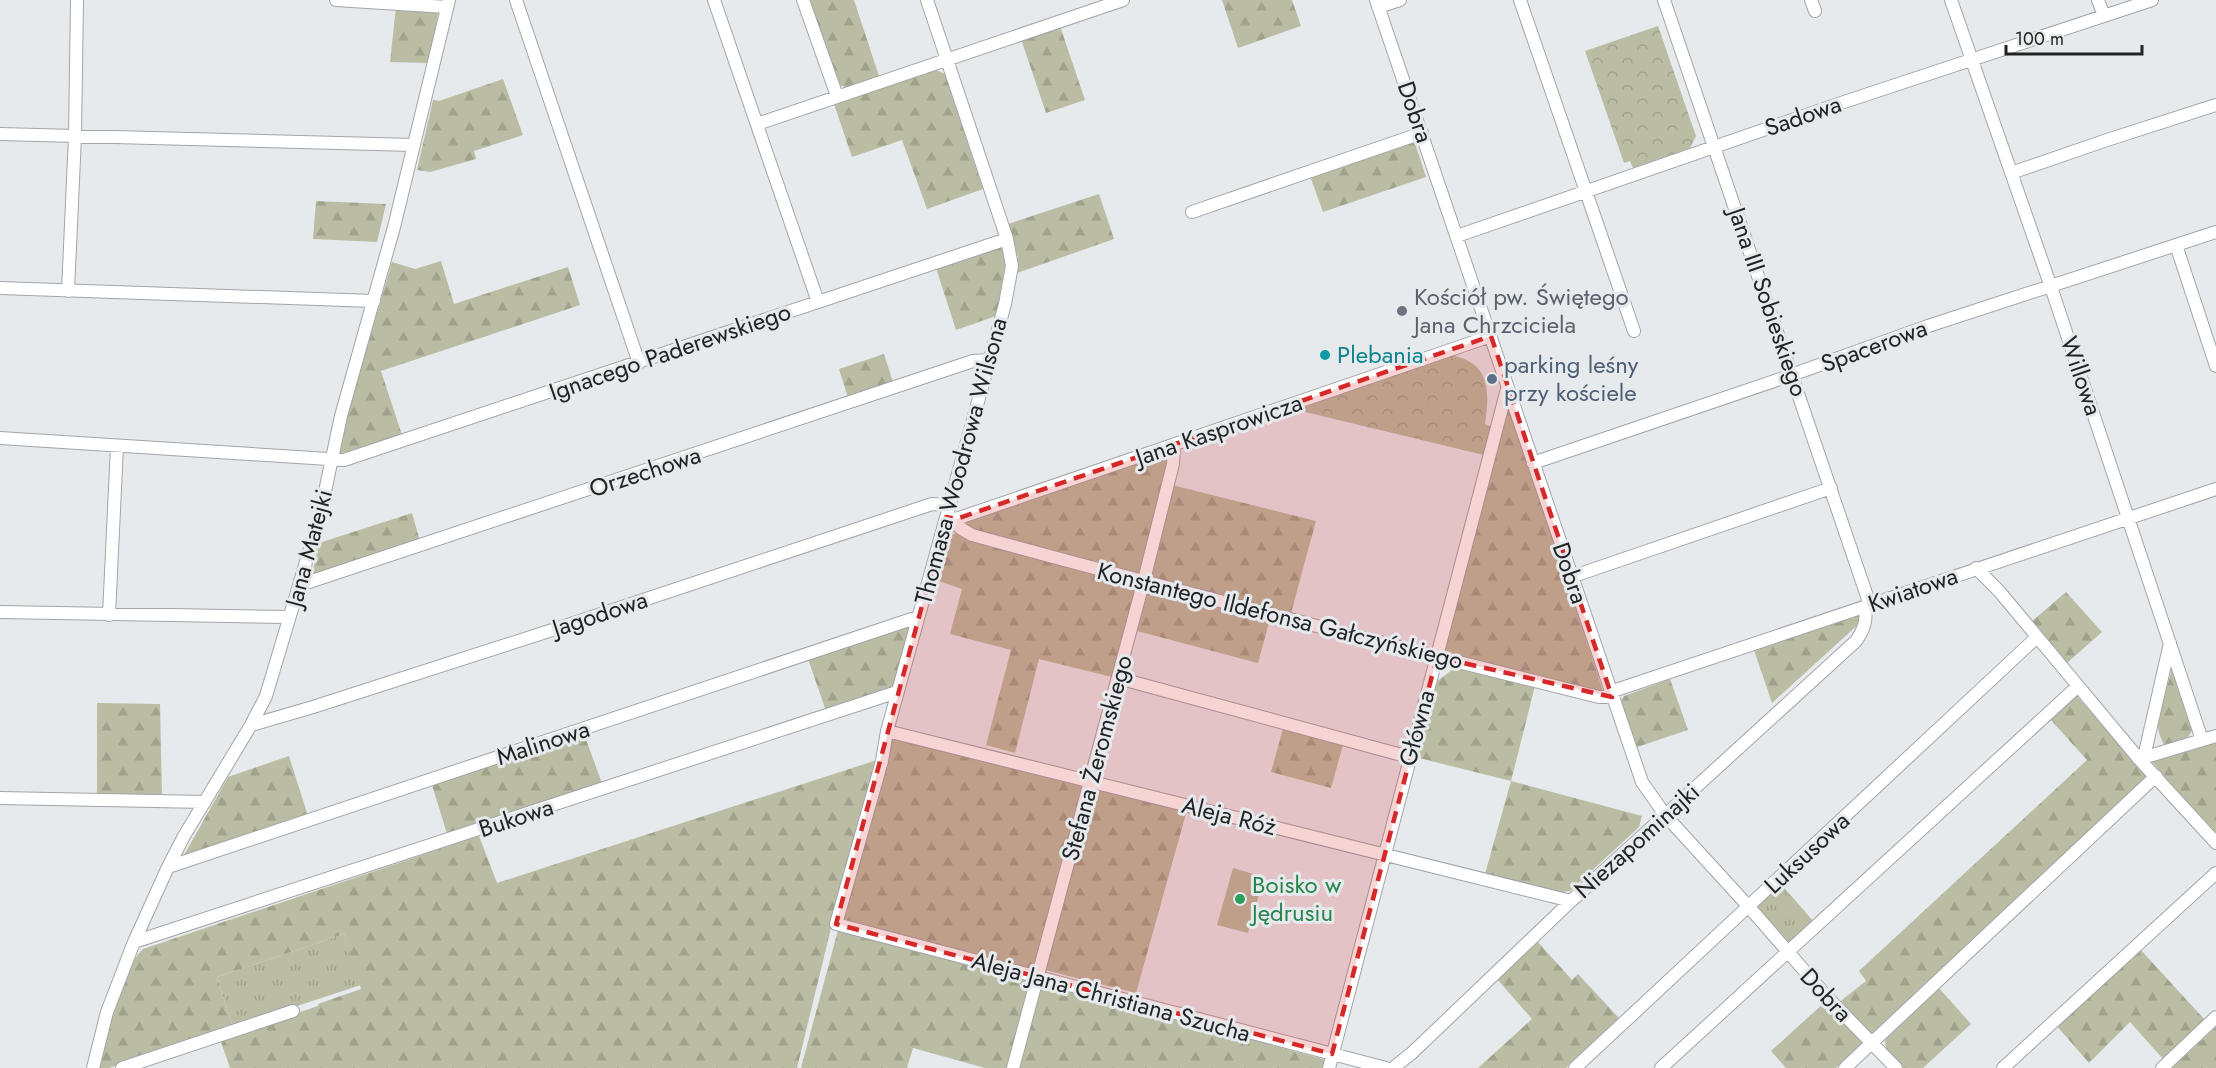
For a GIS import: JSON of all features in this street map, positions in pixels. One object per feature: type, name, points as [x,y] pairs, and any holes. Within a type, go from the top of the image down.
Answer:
[{"type":"street","points":[[68,291],[75,136],[77,0]]},
{"type":"street","points":[[336,0],[448,3]]},
{"type":"street","points":[[516,0],[639,363]]},
{"type":"street","points":[[714,0],[818,302]]},
{"type":"street","points":[[803,0],[837,96]]},
{"type":"street","name":"Thomasa Woodrowa Wilsona","points":[[836,924],[879,772],[886,731],[950,514],[1010,284],[1012,266],[1007,239],[927,0]]},
{"type":"street","points":[[757,124],[946,58],[1123,0]]},
{"type":"street","points":[[1377,4],[1400,0]]},
{"type":"street","points":[[1520,0],[1635,331]]},
{"type":"street","name":"Jana III Sobieskiego","points":[[1664,0],[1831,488],[1867,606]]},
{"type":"street","name":"Willowa","points":[[1951,0],[2051,287],[2202,740]]},
{"type":"street","points":[[2098,0],[2104,16]]},
{"type":"street","name":"Sadowa","points":[[1457,236],[1972,59],[2152,0]]},
{"type":"street","name":"Jana Matejki","points":[[93,1068],[107,1012],[134,942],[168,867],[266,696],[320,515],[341,416],[374,301],[448,3]]},
{"type":"street","name":"Dobra","points":[[1377,4],[1642,782],[1665,815],[1828,998],[1896,1068]]},
{"type":"street","points":[[2012,173],[2099,142],[2216,105]]},
{"type":"street","points":[[1192,212],[1422,133]]},
{"type":"street","points":[[0,134],[413,145]]},
{"type":"street","name":"Spacerowa","points":[[1533,463],[1793,375],[1925,327],[2216,232]]},
{"type":"street","name":"Ignacego Paderewskiego","points":[[0,438],[344,460],[1007,239]]},
{"type":"street","points":[[2176,245],[2216,366]]},
{"type":"street","points":[[0,288],[374,301]]},
{"type":"street","name":"Jana Kasprowicza","points":[[950,514],[1174,446],[1491,336]]},
{"type":"street","name":"Orzechowa","points":[[300,581],[309,582],[973,361],[989,360]]},
{"type":"street","name":"Główna","points":[[1329,1068],[1409,757],[1508,389]]},
{"type":"street","points":[[110,615],[117,446]]},
{"type":"street","name":"Stefana Żeromskiego","points":[[1013,1068],[1144,580],[1173,464],[1174,446]]},
{"type":"street","points":[[1571,578],[1831,488]]},
{"type":"street","name":"Kwiatowa","points":[[1611,694],[1976,568],[2216,489]]},
{"type":"street","name":"Jagodowa","points":[[251,725],[302,711],[571,624],[932,504],[950,514]]},
{"type":"street","name":"Konstantego Ildefonsa Gałczyńskiego","points":[[950,514],[960,528],[972,535],[1437,657],[1599,696],[1611,694]]},
{"type":"street","points":[[1976,568],[1999,591],[2078,687],[2216,843]]},
{"type":"street","name":"Niezapominajki","points":[[1393,1068],[1412,1053],[1571,901],[1856,641],[1864,629],[1867,606]]},
{"type":"street","points":[[0,612],[290,618]]},
{"type":"street","name":"Malinowa","points":[[168,867],[918,617]]},
{"type":"street","name":"Luksusowa","points":[[1575,1068],[2037,637]]},
{"type":"street","points":[[2142,758],[2170,642]]},
{"type":"street","points":[[1118,678],[1409,757]]},
{"type":"street","points":[[1661,1068],[2078,687]]},
{"type":"street","name":"Bukowa","points":[[134,942],[897,692]]},
{"type":"street","name":"Aleja Róż","points":[[886,731],[1091,780],[1385,856],[1571,901]]},
{"type":"street","points":[[2142,758],[2216,736]]},
{"type":"street","points":[[1845,1068],[2156,776]]},
{"type":"street","points":[[0,798],[205,802]]},
{"type":"street","points":[[2002,1068],[2216,873]]},
{"type":"street","name":"Aleja Jana Christiana Szucha","points":[[836,924],[1386,1068]]},
{"type":"street","points":[[122,1068],[293,1011]]},
{"type":"street","points":[[2162,1068],[2216,1017]]},
{"type":"highlighted area","points":[[1491,336],[1612,697],[1437,657],[1332,1054],[836,924],[946,517],[956,519]]},
{"type":"green space","points":[[810,0],[854,0],[879,76],[847,88],[838,84]]},
{"type":"green space","points":[[1222,0],[1292,0],[1301,26],[1238,48]]},
{"type":"green space","points":[[396,7],[425,9],[438,13],[429,63],[390,62]]},
{"type":"green space","points":[[1060,26],[1085,100],[1046,113],[1021,39]]},
{"type":"green space","points":[[1658,26],[1696,136],[1690,148],[1633,168],[1630,161],[1624,163],[1585,51]]},
{"type":"green space","points":[[936,70],[945,74],[983,189],[927,209],[902,140],[852,157],[834,104]]},
{"type":"green space","points":[[503,79],[523,135],[474,151],[476,159],[430,172],[417,170],[433,100],[439,101]]},
{"type":"green space","points":[[1414,140],[1426,177],[1323,212],[1310,176]]},
{"type":"green space","points":[[1099,194],[1114,239],[1017,273],[1018,257],[1008,224]]},
{"type":"green space","points":[[316,201],[386,204],[377,242],[313,239]]},
{"type":"green space","points":[[999,247],[1005,253],[1006,261],[996,316],[956,330],[936,268]]},
{"type":"green space","points":[[441,261],[454,304],[568,267],[580,305],[381,371],[402,435],[339,454],[346,419],[392,262],[415,269]]},
{"type":"green space","points":[[884,354],[893,382],[848,398],[839,369]]},
{"type":"green space","points":[[1450,355],[1473,364],[1484,379],[1487,389],[1485,424],[1491,427],[1484,455],[1301,411],[1300,406]]},
{"type":"green space","points":[[1511,410],[1604,694],[1443,651],[1508,411]]},
{"type":"green space","points":[[1170,451],[1139,574],[967,529],[965,522]]},
{"type":"green space","points":[[1172,485],[1316,521],[1291,613],[1149,577]]},
{"type":"green space","points":[[412,513],[420,541],[311,577],[319,543]]},
{"type":"green space","points":[[956,533],[1133,580],[1136,585],[1112,677],[1039,659],[1015,753],[986,745],[1011,650],[950,634],[962,589],[933,579],[943,539]]},
{"type":"green space","points":[[1156,589],[1270,619],[1258,663],[1137,631],[1147,594]]},
{"type":"green space","points":[[2066,592],[2102,632],[2067,663],[2031,622]]},
{"type":"green space","points":[[1860,614],[1862,621],[1772,703],[1754,650]]},
{"type":"green space","points":[[912,625],[897,687],[826,711],[808,659]]},
{"type":"green space","points":[[1457,666],[1535,686],[1511,781],[1415,757],[1436,682]]},
{"type":"green space","points":[[2172,667],[2193,729],[2188,737],[2164,745],[2159,732],[2158,720]]},
{"type":"green space","points":[[1670,679],[1688,730],[1634,748],[1620,704],[1624,696]]},
{"type":"green space","points":[[2075,694],[2149,777],[1872,1036],[1838,1003],[1866,981],[1859,971],[2087,760],[2049,718]]},
{"type":"green space","points":[[97,703],[160,704],[162,794],[97,794]]},
{"type":"green space","points":[[1283,729],[1343,745],[1331,788],[1271,772]]},
{"type":"green space","points":[[584,734],[603,786],[448,837],[432,785]]},
{"type":"green space","points":[[891,739],[1082,784],[1035,970],[842,919]]},
{"type":"green space","points":[[2216,740],[2216,835],[2150,760]]},
{"type":"green space","points":[[289,756],[308,816],[183,857],[228,777]]},
{"type":"green space","points":[[880,759],[833,920],[797,1068],[230,1068],[220,1039],[361,989],[344,934],[217,977],[233,1027],[109,1068],[98,1068],[121,988],[135,959],[143,949],[479,836],[497,883]]},
{"type":"green space","points":[[1511,781],[1642,816],[1639,827],[1570,891],[1557,893],[1485,874]]},
{"type":"green space","points":[[1094,784],[1187,810],[1136,993],[1045,970]]},
{"type":"green space","points":[[1233,868],[1264,877],[1248,933],[1217,925]]},
{"type":"green space","points":[[1780,883],[1814,922],[1787,945],[1754,907]]},
{"type":"green space","points":[[838,930],[1030,981],[1008,1068],[985,1068],[913,1048],[907,1068],[801,1068]]},
{"type":"green space","points":[[344,934],[361,985],[233,1027],[217,977]]},
{"type":"green space","points":[[1537,941],[1572,980],[1578,974],[1619,1018],[1566,1068],[1478,1068],[1532,1019],[1497,979]]},
{"type":"green space","points":[[2139,948],[2205,1020],[2163,1059],[2130,1022],[2089,1063],[2056,1025]]},
{"type":"green space","points":[[1039,983],[1323,1059],[1327,1063],[1325,1068],[1017,1068]]},
{"type":"green space","points":[[1939,988],[1971,1024],[1923,1068],[1902,1068],[1886,1050],[1885,1040]]},
{"type":"green space","points":[[1825,1002],[1864,1043],[1836,1068],[1786,1068],[1771,1051]]},
{"type":"green space","points":[[2216,1027],[2216,1068],[2172,1068]]},
{"type":"place","name":"Kościół pw. Świętego Jana Chrzciciela","points":[[1402,311]]},
{"type":"place","name":"Plebania","points":[[1325,355]]},
{"type":"place","name":"parking leśny przy kościele","points":[[1492,379]]},
{"type":"place","name":"Boisko w Jędrusiu","points":[[1240,899]]}]
